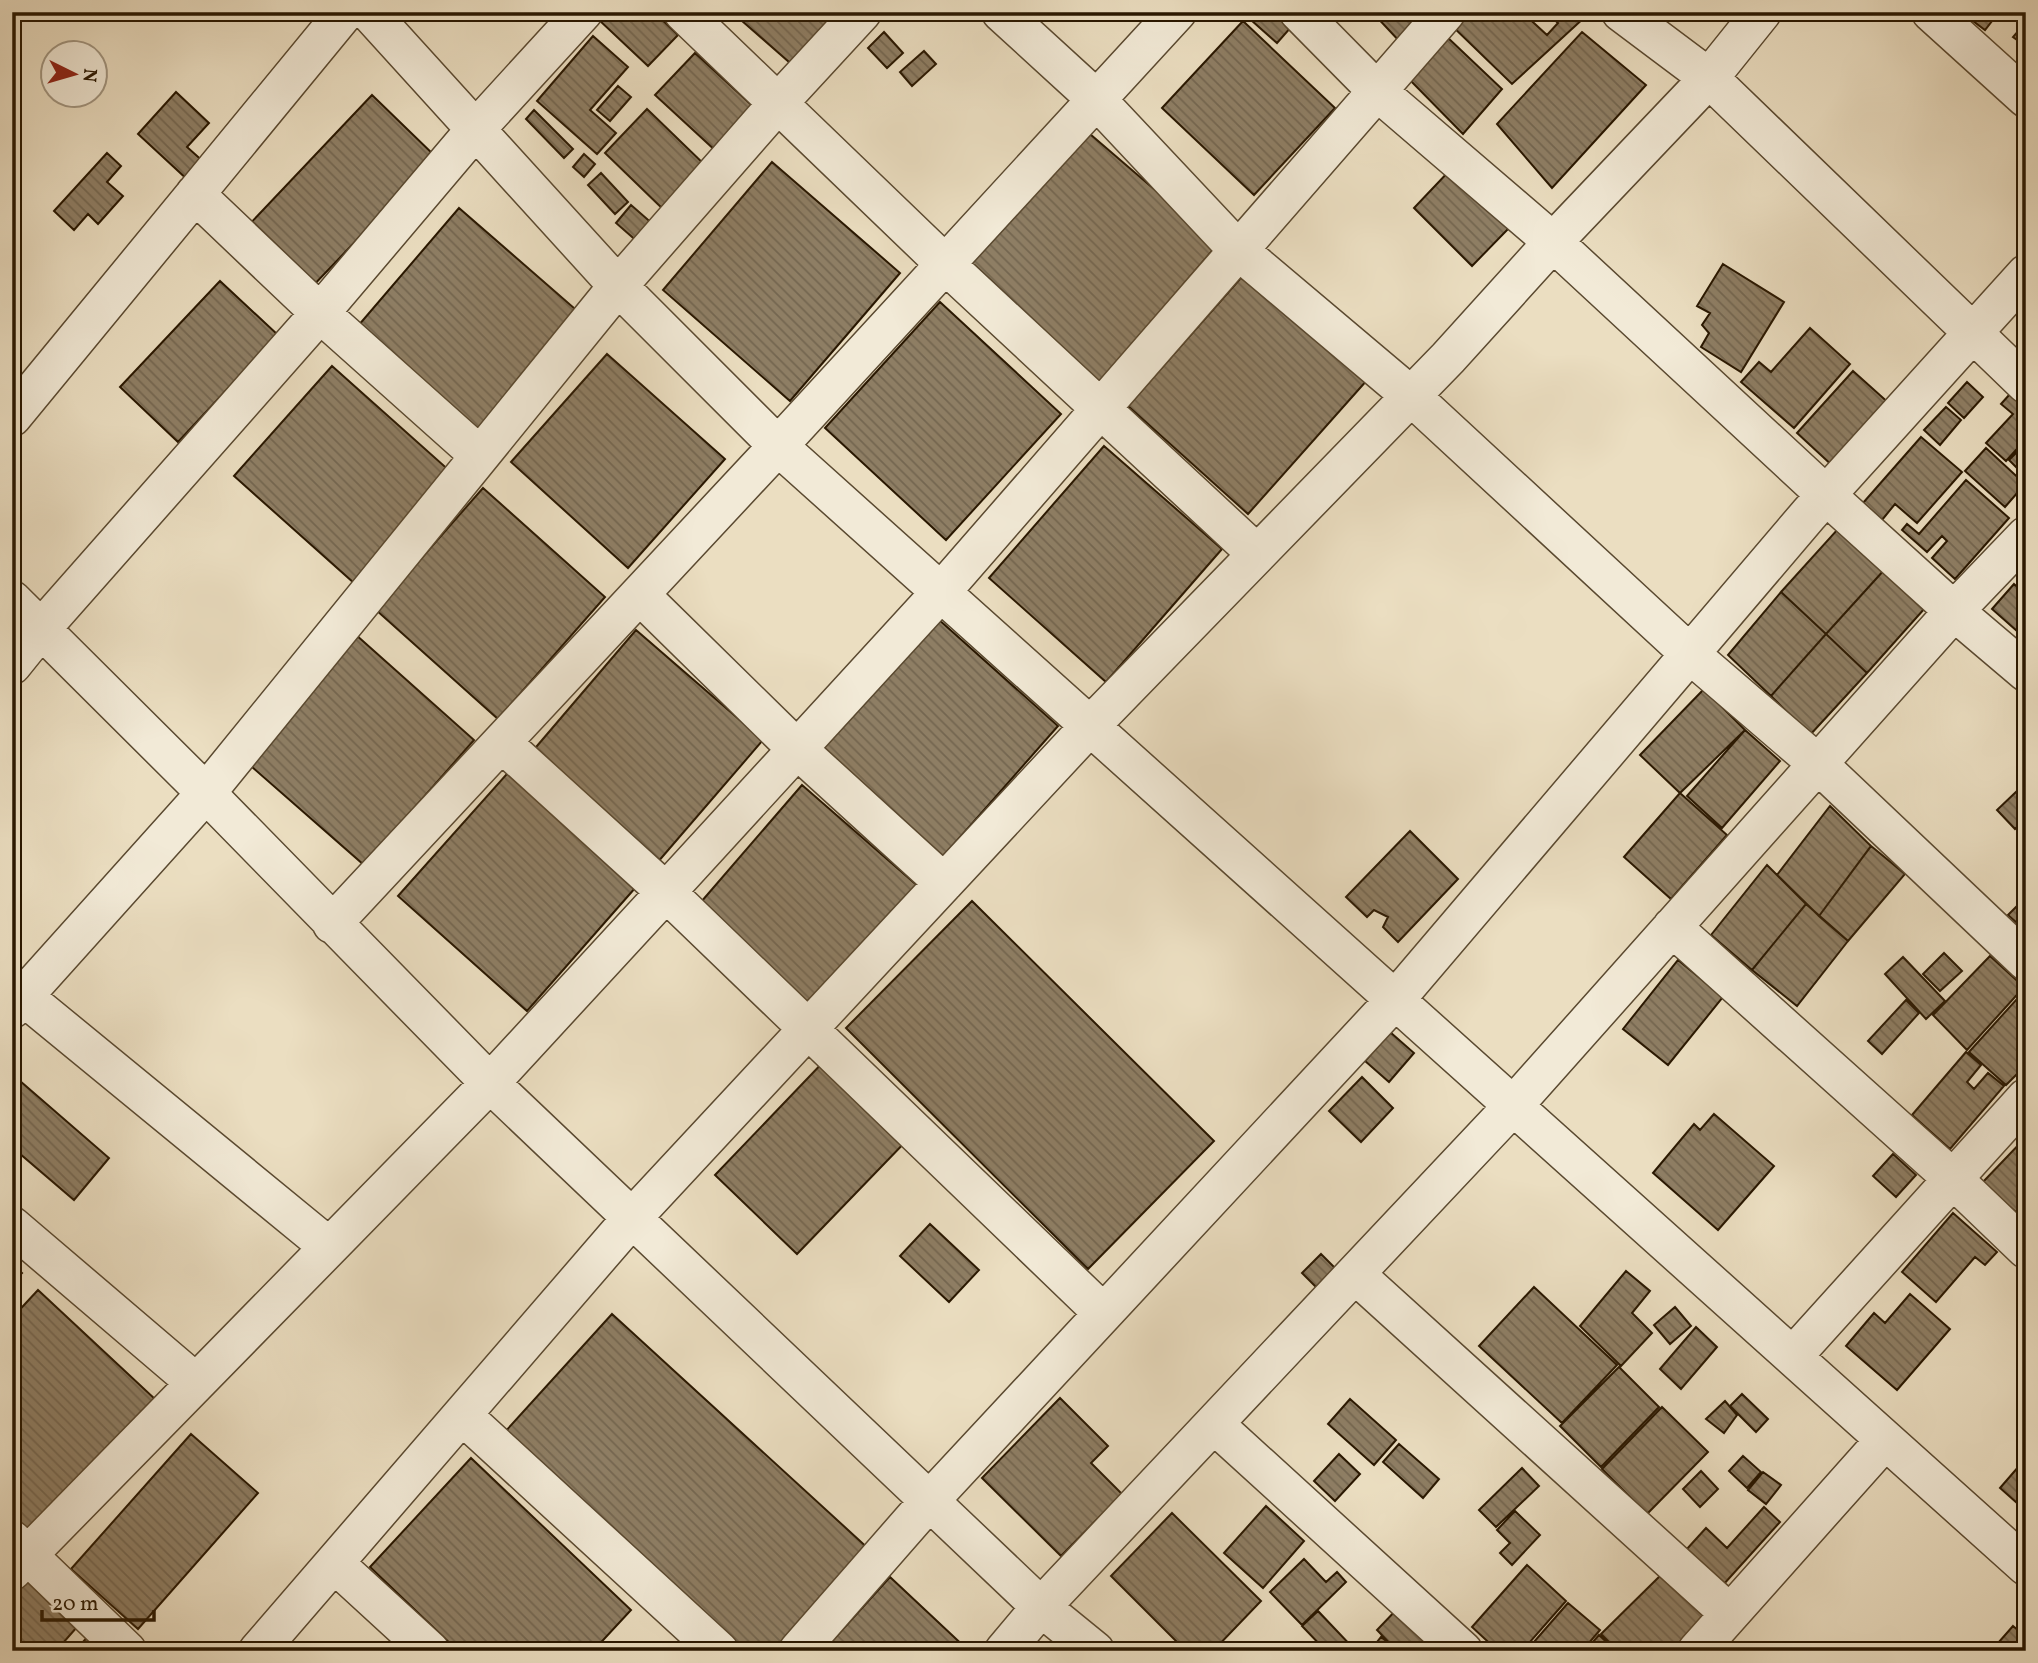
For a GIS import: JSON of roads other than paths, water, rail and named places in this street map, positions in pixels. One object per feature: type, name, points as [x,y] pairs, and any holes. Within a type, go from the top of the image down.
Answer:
[{"type":"street","points":[[12,417],[345,12]]},
{"type":"street","points":[[369,12],[618,286],[778,446],[2026,1566]]},
{"type":"street","points":[[12,665],[320,313],[475,130],[583,12]]},
{"type":"street","points":[[683,12],[945,264],[1257,554]]},
{"type":"street","points":[[329,1247],[16,998],[206,793],[618,286],[779,102],[862,12]]},
{"type":"street","points":[[1001,12],[1095,99],[1238,250],[1411,396],[1690,654],[1818,764],[2026,961]]},
{"type":"street","points":[[332,924],[778,446],[1177,12]]},
{"type":"street","points":[[1299,12],[1377,91],[1553,242],[1826,495],[2026,672]]},
{"type":"street","points":[[127,1651],[17,1555],[196,1382],[490,1083],[941,592],[1446,12]]},
{"type":"street","points":[[1621,12],[1709,78],[2026,384]]},
{"type":"street","points":[[258,1651],[632,1218],[1090,726],[1411,396],[1709,78],[1762,12]]},
{"type":"street","points":[[1931,12],[2026,98]]},
{"type":"street","points":[[195,194],[320,313],[479,455]]},
{"type":"street","points":[[798,1651],[930,1500],[1395,1000],[1826,495],[2026,274]]},
{"type":"street","points":[[1004,1651],[1041,1607],[1513,1106],[1954,611],[2026,536]]},
{"type":"street","points":[[640,594],[797,749],[944,883]]},
{"type":"street","points":[[12,600],[206,793],[490,1083],[1041,1607],[1095,1651]]},
{"type":"street","points":[[502,743],[666,892],[1103,1313]]},
{"type":"street","points":[[1672,928],[1953,1179],[2026,1248]]},
{"type":"street","points":[[1793,1356],[2026,1098]]},
{"type":"street","points":[[12,1226],[196,1382]]},
{"type":"street","points":[[1355,1274],[1730,1614]]},
{"type":"street","points":[[462,1415],[719,1651]]},
{"type":"street","points":[[1214,1424],[1463,1651]]},
{"type":"street","points":[[1697,1651],[1885,1440]]},
{"type":"street","points":[[334,1563],[429,1651]]}]
